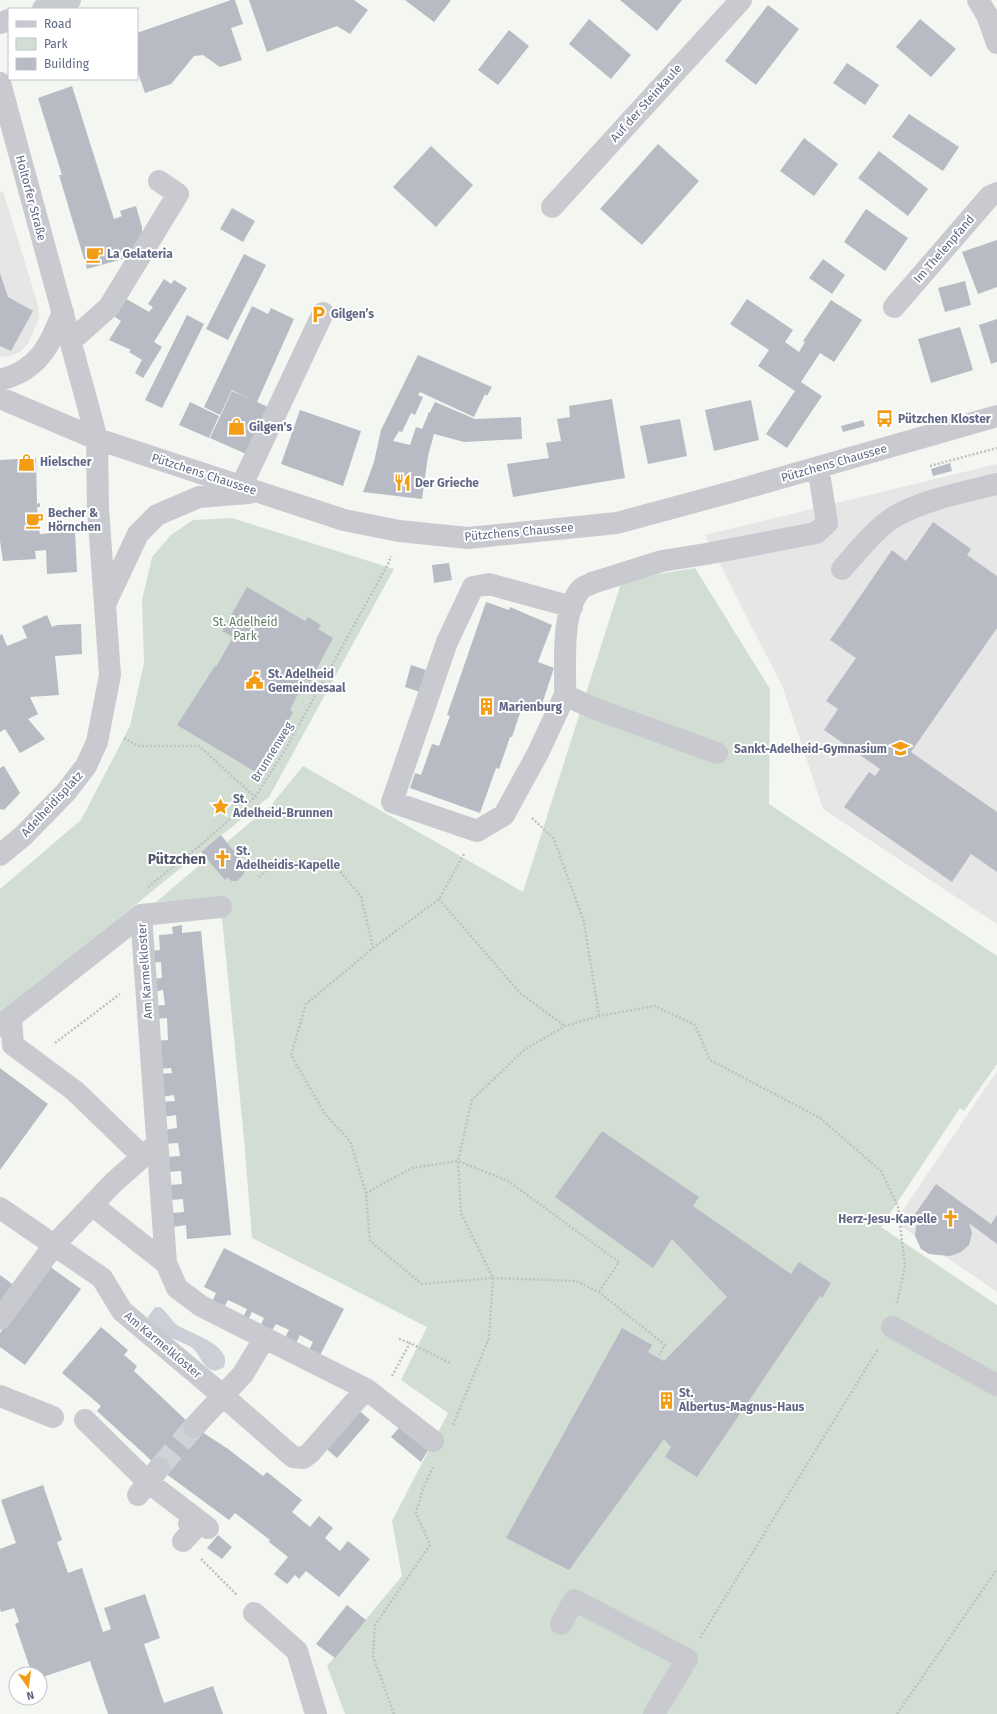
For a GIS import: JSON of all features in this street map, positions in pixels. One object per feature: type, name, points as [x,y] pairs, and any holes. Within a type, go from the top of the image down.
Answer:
[{"type":"street","points":[[46,8],[70,0]]},
{"type":"street","name":"Auf der Steinkaule","points":[[552,207],[741,0]]},
{"type":"street","points":[[978,0],[987,15],[997,43]]},
{"type":"street","name":"Holtorfer Straße","points":[[0,83],[71,341],[96,439]]},
{"type":"street","points":[[71,341],[109,306],[178,194],[158,181]]},
{"type":"street","name":"Im Thelenpfand","points":[[894,307],[990,196],[997,193]]},
{"type":"street","points":[[0,380],[11,377],[36,362],[51,340],[63,312]]},
{"type":"street","points":[[250,489],[323,314]]},
{"type":"street","name":"Pützchens Chaussee","points":[[0,398],[96,439],[344,520],[399,531],[468,538],[616,523],[997,416]]},
{"type":"street","name":"Adelheidisplatz","points":[[0,855],[23,836],[56,803],[82,771],[97,742],[101,725],[110,675],[98,508],[96,439]]},
{"type":"street","points":[[572,607],[489,584],[473,587],[447,642],[392,802],[476,830],[504,815],[538,753],[565,695],[565,633],[572,607],[582,588],[662,561],[808,536],[816,532],[826,524],[818,467]]},
{"type":"street","points":[[842,569],[868,540],[894,517],[935,500],[997,484]]},
{"type":"street","name":"Adelheidisplatz","points":[[105,604],[138,534],[157,515],[199,497],[250,489]]},
{"type":"street","points":[[565,695],[593,708],[717,753]]},
{"type":"street","points":[[141,915],[222,907]]},
{"type":"street","name":"Am Karmelkloster","points":[[141,915],[145,975],[150,1150],[166,1263],[177,1288],[201,1306],[372,1394],[434,1451]]},
{"type":"street","name":"Am Karmelkloster","points":[[141,915],[6,1022],[7,1042],[75,1091],[150,1150]]},
{"type":"street","points":[[0,1319],[55,1244],[113,1183],[150,1150]]},
{"type":"street","name":"Am Karmelkloster","points":[[92,1205],[166,1263]]},
{"type":"street","name":"Am Karmelkloster","points":[[0,1208],[55,1244],[102,1278],[122,1311],[293,1457],[298,1459],[310,1453],[372,1394]]},
{"type":"street","points":[[892,1327],[997,1385]]},
{"type":"street","points":[[194,1427],[243,1374],[264,1339]]},
{"type":"street","points":[[0,1396],[53,1417]]},
{"type":"street","points":[[85,1420],[190,1525]]},
{"type":"street","points":[[561,1624],[574,1600],[687,1659],[654,1714]]},
{"type":"street","points":[[254,1612],[297,1651],[316,1714]]},
{"type":"path","points":[[930,466],[997,448]]},
{"type":"path","name":"Brunnenweg","points":[[142,892],[203,843],[255,797],[284,752],[388,564],[399,531]]},
{"type":"path","points":[[101,725],[139,746],[199,746],[255,797]]},
{"type":"path","points":[[513,799],[554,839],[584,922],[599,1016]]},
{"type":"path","points":[[476,830],[439,899],[373,948],[306,1004],[290,1055],[325,1114],[350,1141],[366,1193],[370,1240],[422,1284],[492,1278],[576,1281],[599,1292],[665,1345],[658,1357]]},
{"type":"path","points":[[259,877],[275,863],[330,860],[361,896],[373,948]]},
{"type":"path","points":[[439,899],[520,993],[565,1026]]},
{"type":"path","points":[[50,1046],[145,975]]},
{"type":"path","points":[[453,1426],[490,1338],[492,1278],[461,1213],[458,1161],[472,1100],[524,1050],[565,1026],[599,1016],[655,1006],[695,1025],[710,1060],[820,1118],[881,1171],[898,1207],[905,1266],[892,1327],[687,1659]]},
{"type":"path","points":[[366,1193],[412,1168],[458,1161],[508,1181],[619,1262],[599,1292]]},
{"type":"path","points":[[399,1339],[450,1363]]},
{"type":"path","points":[[372,1394],[410,1343]]},
{"type":"path","points":[[394,1714],[373,1656],[375,1625],[430,1545],[416,1513],[434,1451]]},
{"type":"path","points":[[897,1714],[997,1569]]},
{"type":"shaded area","points":[[3,191],[38,305],[39,318],[28,344],[20,352],[8,357],[0,356],[0,192]]},
{"type":"shaded area","name":"Sankt-Adelheid-Gymnasium","points":[[997,464],[997,924],[823,809],[783,688],[705,535]]},
{"type":"shaded area","points":[[997,1071],[997,1292],[895,1222]]},
{"type":"shaded area","points":[[155,1307],[160,1307],[177,1325],[217,1346],[225,1359],[224,1367],[215,1371],[212,1370],[203,1363],[191,1347],[155,1328],[148,1317]]},
{"type":"green space","name":"St. Adelheid Park","points":[[232,518],[394,569],[269,797],[0,1014],[0,889],[81,820],[130,726],[144,663],[142,600],[152,557],[171,535],[193,520]]},
{"type":"green space","points":[[695,568],[770,689],[769,804],[997,956],[997,1064],[964,1111],[960,1108],[881,1227],[997,1305],[997,1714],[345,1714],[327,1666],[402,1576],[392,1521],[448,1413],[401,1380],[427,1327],[252,1238],[244,1139],[220,898],[156,902],[272,804],[303,766],[523,892],[622,580]]},
{"type":"building","points":[[231,0],[235,0],[243,24],[231,28],[242,60],[220,67],[203,55],[194,56],[171,84],[145,93],[138,73],[138,33]]},
{"type":"building","points":[[249,0],[354,0],[368,10],[350,34],[337,26],[267,52]]},
{"type":"building","points":[[405,0],[451,0],[434,22]]},
{"type":"building","points":[[620,0],[682,0],[657,31]]},
{"type":"building","points":[[768,5],[799,29],[756,85],[725,61]]},
{"type":"building","points":[[589,19],[631,55],[611,79],[569,44]]},
{"type":"building","points":[[920,19],[956,49],[931,77],[896,47]]},
{"type":"building","points":[[509,30],[529,46],[498,85],[478,70]]},
{"type":"building","points":[[847,63],[879,85],[865,105],[833,83]]},
{"type":"building","points":[[72,86],[114,219],[122,216],[120,211],[136,206],[142,227],[142,237],[133,256],[87,269],[59,175],[62,175],[38,98]]},
{"type":"building","points":[[909,114],[959,147],[943,171],[892,137]]},
{"type":"building","points":[[804,138],[838,164],[814,196],[780,171]]},
{"type":"building","points":[[658,144],[699,181],[642,245],[600,209]]},
{"type":"building","points":[[431,146],[473,185],[436,227],[393,187]]},
{"type":"building","points":[[879,151],[928,189],[908,216],[858,178]]},
{"type":"building","points":[[232,208],[255,221],[243,242],[220,229]]},
{"type":"building","points":[[866,209],[908,238],[885,271],[844,242]]},
{"type":"building","points":[[997,240],[997,287],[978,294],[962,252]]},
{"type":"building","points":[[244,254],[266,265],[228,340],[206,329]]},
{"type":"building","points":[[823,259],[845,275],[832,294],[809,278]]},
{"type":"building","points":[[0,273],[8,297],[33,311],[11,351],[0,346]]},
{"type":"building","points":[[164,279],[171,284],[174,280],[187,288],[154,342],[162,347],[143,378],[135,373],[142,360],[129,352],[131,350],[109,340],[121,321],[112,315],[123,297],[149,312],[153,307],[148,304]]},
{"type":"building","points":[[965,281],[971,305],[945,312],[938,288]]},
{"type":"building","points":[[747,299],[793,330],[785,342],[799,352],[805,342],[803,341],[831,300],[862,320],[834,362],[820,353],[801,382],[822,396],[787,448],[766,434],[795,391],[758,366],[769,350],[730,324]]},
{"type":"building","points":[[252,306],[268,314],[271,308],[294,319],[257,402],[268,407],[246,454],[210,438],[232,391],[248,398],[232,390],[252,348],[220,415],[204,407]]},
{"type":"building","points":[[187,315],[204,324],[162,408],[145,400]]},
{"type":"building","points":[[997,319],[997,362],[991,364],[979,325]]},
{"type":"building","points":[[960,327],[973,370],[931,383],[918,339]]},
{"type":"building","points":[[418,355],[492,387],[487,396],[485,394],[474,417],[420,392],[418,395],[423,397],[415,415],[411,413],[402,432],[399,431],[393,441],[410,445],[416,427],[422,429],[428,413],[435,402],[475,419],[521,417],[522,439],[464,442],[434,434],[428,456],[422,499],[363,492],[374,462],[381,430]]},
{"type":"building","points":[[612,399],[625,478],[513,497],[507,464],[549,458],[546,443],[561,441],[557,419],[570,417],[569,406]]},
{"type":"building","points":[[751,400],[759,440],[714,451],[705,410]]},
{"type":"building","points":[[190,402],[219,416],[209,438],[179,425]]},
{"type":"building","points":[[300,410],[361,431],[343,486],[281,464]]},
{"type":"building","points":[[680,419],[687,456],[648,464],[640,426]]},
{"type":"building","points":[[863,420],[865,426],[843,432],[841,426]]},
{"type":"building","points":[[36,458],[37,504],[40,503],[40,507],[37,507],[39,526],[42,527],[42,530],[39,530],[40,534],[75,531],[77,572],[47,574],[46,550],[35,551],[36,559],[3,561],[0,541],[0,460]]},
{"type":"building","points":[[950,463],[952,471],[933,476],[931,469]]},
{"type":"building","points":[[933,522],[971,549],[967,555],[997,576],[997,628],[911,752],[997,812],[997,872],[971,854],[952,882],[844,807],[869,772],[875,776],[880,769],[824,730],[838,709],[826,701],[856,658],[830,640],[892,550],[906,561]]},
{"type":"building","points":[[449,563],[452,580],[434,583],[432,565]]},
{"type":"building","name":"St. Adelheid Gemeindesaal","points":[[247,587],[305,621],[308,617],[321,625],[318,629],[333,638],[310,682],[305,680],[290,710],[293,712],[259,774],[177,725],[215,666],[216,667],[233,637],[222,631]]},
{"type":"building","name":"Marienburg","points":[[486,602],[509,610],[510,607],[552,625],[538,662],[554,668],[540,710],[523,704],[512,737],[510,737],[499,769],[496,768],[480,813],[410,788],[415,773],[421,775],[432,744],[439,746],[450,716],[447,715]]},
{"type":"building","points":[[47,615],[52,627],[57,625],[81,624],[82,654],[55,656],[59,695],[30,697],[38,714],[28,719],[45,739],[20,753],[5,729],[0,732],[0,635],[2,634],[7,646],[27,638],[22,626]]},
{"type":"building","points":[[411,665],[426,670],[420,692],[405,687]]},
{"type":"building","points":[[4,766],[20,793],[4,810],[0,809],[0,768]]},
{"type":"building","name":"St. Adelheidis-Kapelle","points":[[221,835],[244,864],[241,866],[245,870],[243,875],[237,881],[231,881],[228,877],[225,880],[201,852]]},
{"type":"building","points":[[182,925],[182,933],[201,931],[231,1235],[187,1239],[186,1225],[173,1227],[172,1213],[184,1212],[183,1199],[171,1200],[170,1185],[182,1184],[181,1171],[168,1172],[167,1157],[180,1156],[178,1143],[165,1144],[164,1130],[177,1128],[176,1115],[163,1117],[161,1102],[175,1101],[174,1095],[161,1097],[159,1074],[172,1073],[171,1068],[158,1069],[156,1041],[168,1040],[167,1018],[154,1019],[153,1006],[165,1005],[163,990],[152,992],[150,979],[162,978],[161,962],[149,963],[148,951],[160,950],[159,935],[173,934],[172,927]]},
{"type":"building","points":[[0,1068],[48,1104],[0,1170]]},
{"type":"building","name":"St. Albertus-Magnus-Haus","points":[[602,1131],[699,1197],[693,1206],[791,1274],[799,1262],[831,1283],[822,1298],[820,1296],[697,1477],[665,1457],[671,1447],[664,1439],[569,1570],[506,1538],[622,1328],[652,1345],[648,1352],[664,1361],[727,1297],[672,1239],[653,1268],[555,1197]]},
{"type":"building","name":"Herz-Jesu-Kapelle","points":[[936,1184],[991,1224],[997,1215],[997,1244],[969,1223],[972,1233],[969,1245],[961,1252],[950,1256],[929,1254],[921,1249],[915,1236],[916,1227],[919,1221],[913,1217]]},
{"type":"building","points":[[224,1248],[344,1309],[318,1359],[307,1354],[313,1342],[300,1335],[294,1347],[283,1341],[289,1330],[276,1324],[270,1334],[259,1329],[264,1318],[252,1312],[247,1322],[242,1320],[247,1309],[228,1300],[222,1311],[211,1305],[216,1293],[204,1287]]},
{"type":"building","points":[[49,1266],[81,1289],[25,1365],[0,1347],[0,1333]]},
{"type":"building","points":[[0,1275],[15,1286],[0,1308]]},
{"type":"building","points":[[101,1327],[128,1350],[124,1355],[137,1366],[134,1371],[190,1424],[228,1449],[263,1476],[267,1472],[302,1500],[292,1512],[310,1527],[319,1516],[333,1528],[325,1538],[340,1551],[348,1541],[370,1559],[339,1597],[306,1571],[299,1579],[295,1575],[287,1584],[274,1574],[288,1557],[269,1542],[270,1540],[235,1513],[229,1520],[165,1473],[97,1411],[101,1406],[62,1373]]},
{"type":"building","points":[[354,1406],[370,1420],[337,1458],[321,1444]]},
{"type":"building","points":[[404,1422],[431,1445],[421,1462],[391,1437]]},
{"type":"building","points":[[43,1485],[62,1540],[57,1542],[68,1573],[82,1568],[103,1632],[111,1629],[104,1608],[145,1594],[160,1638],[144,1644],[164,1703],[213,1686],[223,1714],[108,1714],[90,1661],[48,1675],[48,1666],[29,1666],[15,1624],[19,1622],[14,1608],[1,1612],[0,1608],[0,1549],[16,1543],[1,1500]]},
{"type":"building","points":[[218,1535],[232,1547],[222,1559],[207,1548]]},
{"type":"building","points":[[347,1605],[366,1620],[335,1658],[316,1644]]},
{"type":"tunnel","points":[[159,1468],[194,1427]]},
{"type":"place","name":"La Gelateria","points":[[94,254]]},
{"type":"place","name":"Gilgen’s","points":[[318,314]]},
{"type":"place","name":"Pützchen Kloster","points":[[885,419]]},
{"type":"place","name":"Gilgen's","points":[[236,427]]},
{"type":"place","name":"Hielscher","points":[[27,462]]},
{"type":"place","name":"Der Grieche","points":[[402,483]]},
{"type":"place","name":"Becher & Hörnchen","points":[[35,520]]},
{"type":"place","name":"St. Adelheid Gemeindesaal","points":[[255,681]]},
{"type":"place","name":"Marienburg","points":[[486,707]]},
{"type":"place","name":"Sankt-Adelheid-Gymnasium","points":[[900,749]]},
{"type":"place","name":"St. Adelheid-Brunnen","points":[[220,806]]},
{"type":"place","name":"St. Adelheidis-Kapelle","points":[[223,858]]},
{"type":"place","name":"Herz-Jesu-Kapelle","points":[[950,1219]]},
{"type":"place","name":"St. Albertus-Magnus-Haus","points":[[666,1400]]},
{"type":"district","name":"Pützchen","points":[[177,859]]}]
